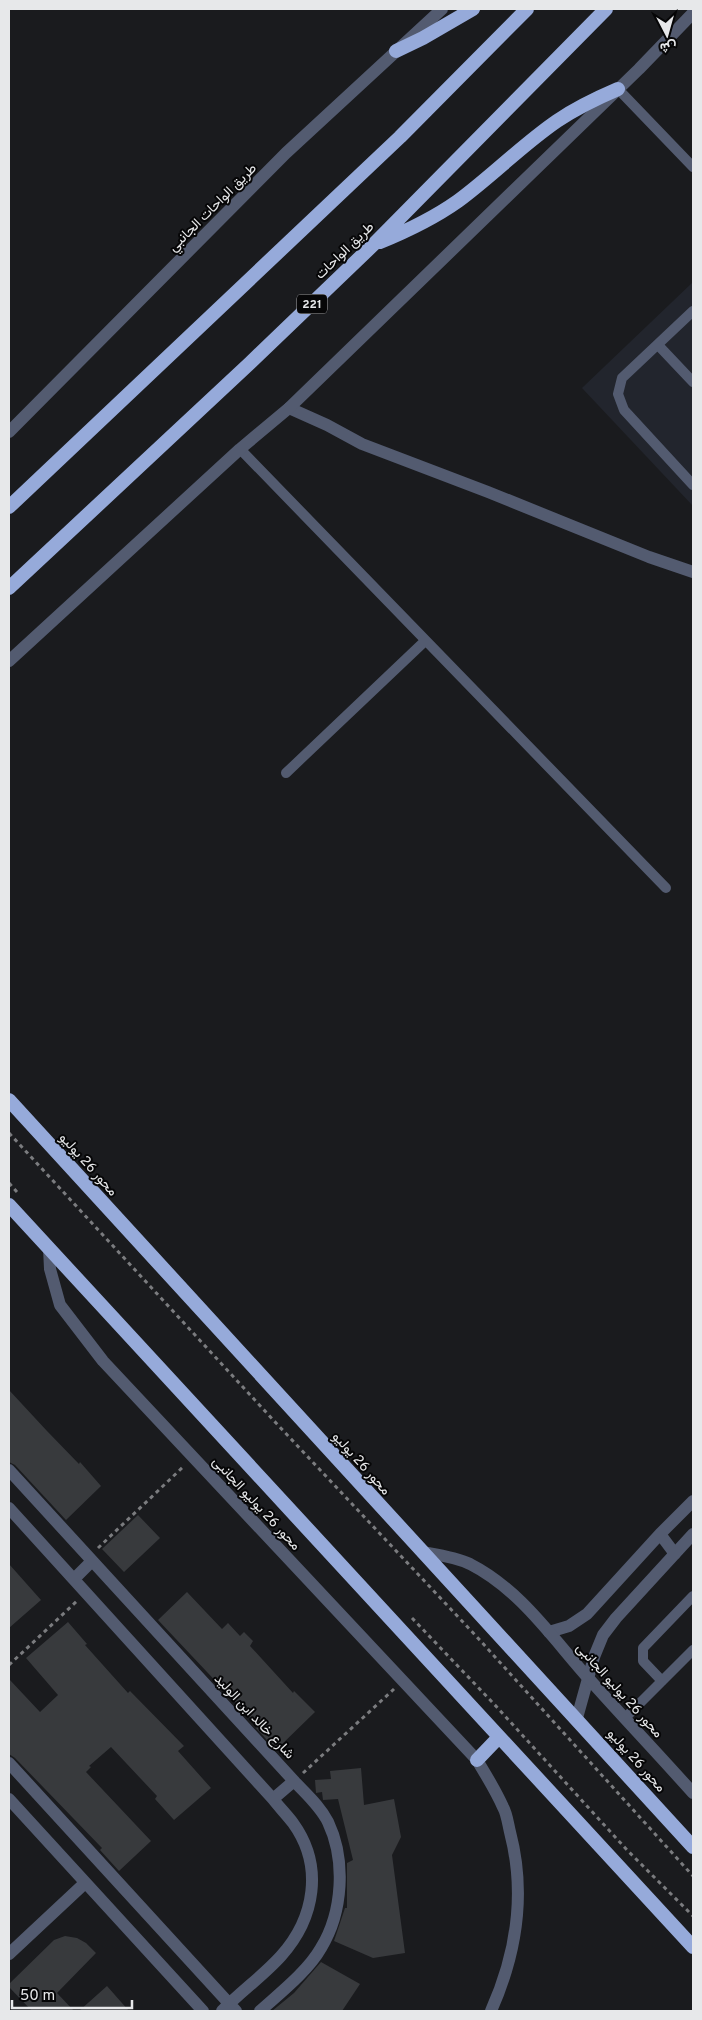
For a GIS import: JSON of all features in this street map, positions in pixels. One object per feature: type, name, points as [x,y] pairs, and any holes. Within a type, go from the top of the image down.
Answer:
[{"type":"highway","points":[[396,51],[474,9]]},
{"type":"highway","points":[[9,507],[393,143],[527,9]]},
{"type":"highway","name":"طريق الواحات","points":[[9,588],[250,364],[374,244],[606,9]]},
{"type":"highway","points":[[374,244],[404,232],[439,213],[558,121],[590,102],[618,89]]},
{"type":"highway","name":"محور 26 يوليو","points":[[9,1100],[693,1846]]},
{"type":"highway","points":[[9,1205],[89,1294],[693,1947]]},
{"type":"highway","points":[[477,1760],[499,1737]]},
{"type":"street","name":"طريق الواحات الجانبي","points":[[9,432],[286,153],[442,9]]},
{"type":"street","points":[[9,661],[240,449],[288,408],[618,89],[693,13]]},
{"type":"street","points":[[288,408],[327,425],[362,444],[488,492],[649,558],[693,572]]},
{"type":"street","name":"محور 26 يوليو الجانبى","points":[[49,1248],[54,1287],[60,1304],[103,1361],[477,1760],[504,1808],[513,1843],[518,1880],[517,1916],[512,1952],[501,1988],[491,2011]]},
{"type":"street","name":"شارع خالد ابن الوليد","points":[[9,1470],[319,1808],[328,1822],[335,1841],[340,1877],[335,1914],[321,1948],[297,1976],[260,2011]]},
{"type":"street","points":[[549,1632],[569,1626],[588,1614],[660,1534],[693,1501]]},
{"type":"street","points":[[9,1508],[293,1824],[307,1849],[313,1878],[310,1907],[299,1934],[280,1957],[229,2009],[9,1763]]},
{"type":"street","points":[[660,1534],[675,1554]]},
{"type":"street","points":[[577,1718],[603,1635],[616,1618],[693,1534]]},
{"type":"street","name":"محور 26 يوليو الجانبى","points":[[422,1552],[446,1556],[469,1564],[490,1576],[531,1612],[588,1678],[693,1793]]},
{"type":"street","points":[[74,1579],[90,1559]]},
{"type":"street","points":[[272,1800],[294,1781]]},
{"type":"street","points":[[9,1799],[204,2011]]},
{"type":"street","points":[[9,1954],[85,1883]]},
{"type":"lane","points":[[618,89],[693,168]]},
{"type":"lane","points":[[693,311],[622,378],[618,388],[618,400],[624,410],[693,485]]},
{"type":"lane","points":[[658,345],[693,382]]},
{"type":"lane","points":[[240,449],[666,888]]},
{"type":"lane","points":[[286,773],[425,641]]},
{"type":"lane","points":[[662,1681],[643,1662],[643,1648],[693,1596]]},
{"type":"lane","points":[[625,1718],[693,1650]]},
{"type":"path","points":[[9,1133],[276,1424],[477,1638],[693,1876]]},
{"type":"path","points":[[90,1559],[193,1457]]},
{"type":"path","points":[[9,1666],[86,1592]]},
{"type":"path","points":[[294,1781],[404,1680]]},
{"type":"shaded area","points":[[693,282],[693,506],[582,388]]},
{"type":"building","points":[[9,1390],[101,1486],[66,1520],[15,1465],[9,1462]]},
{"type":"building","points":[[138,1515],[160,1538],[124,1572],[102,1549]]},
{"type":"building","points":[[9,1564],[41,1600],[9,1628]]},
{"type":"building","points":[[187,1592],[222,1629],[228,1623],[240,1636],[244,1632],[253,1641],[250,1646],[293,1693],[294,1691],[315,1712],[276,1750],[256,1728],[258,1726],[158,1620]]},
{"type":"building","points":[[68,1622],[87,1644],[85,1645],[128,1693],[130,1691],[184,1746],[178,1751],[211,1788],[174,1820],[155,1799],[157,1796],[111,1747],[89,1766],[91,1767],[86,1772],[151,1841],[119,1871],[100,1850],[102,1848],[9,1754],[9,1679],[40,1712],[58,1695],[26,1658]]},
{"type":"building","points":[[361,1768],[364,1805],[394,1799],[401,1837],[392,1855],[405,1953],[373,1958],[334,1941],[345,1908],[347,1908],[347,1863],[353,1860],[338,1799],[323,1800],[322,1792],[316,1793],[315,1780],[331,1779],[330,1771]]},
{"type":"building","points":[[65,1936],[77,1938],[86,1943],[96,1953],[57,1993],[74,2011],[32,2011],[9,1987],[9,1984],[54,1940]]},
{"type":"building","points":[[321,1962],[360,1984],[342,2011],[272,2011],[294,1993]]},
{"type":"building","points":[[107,1986],[129,2011],[79,2011]]}]
